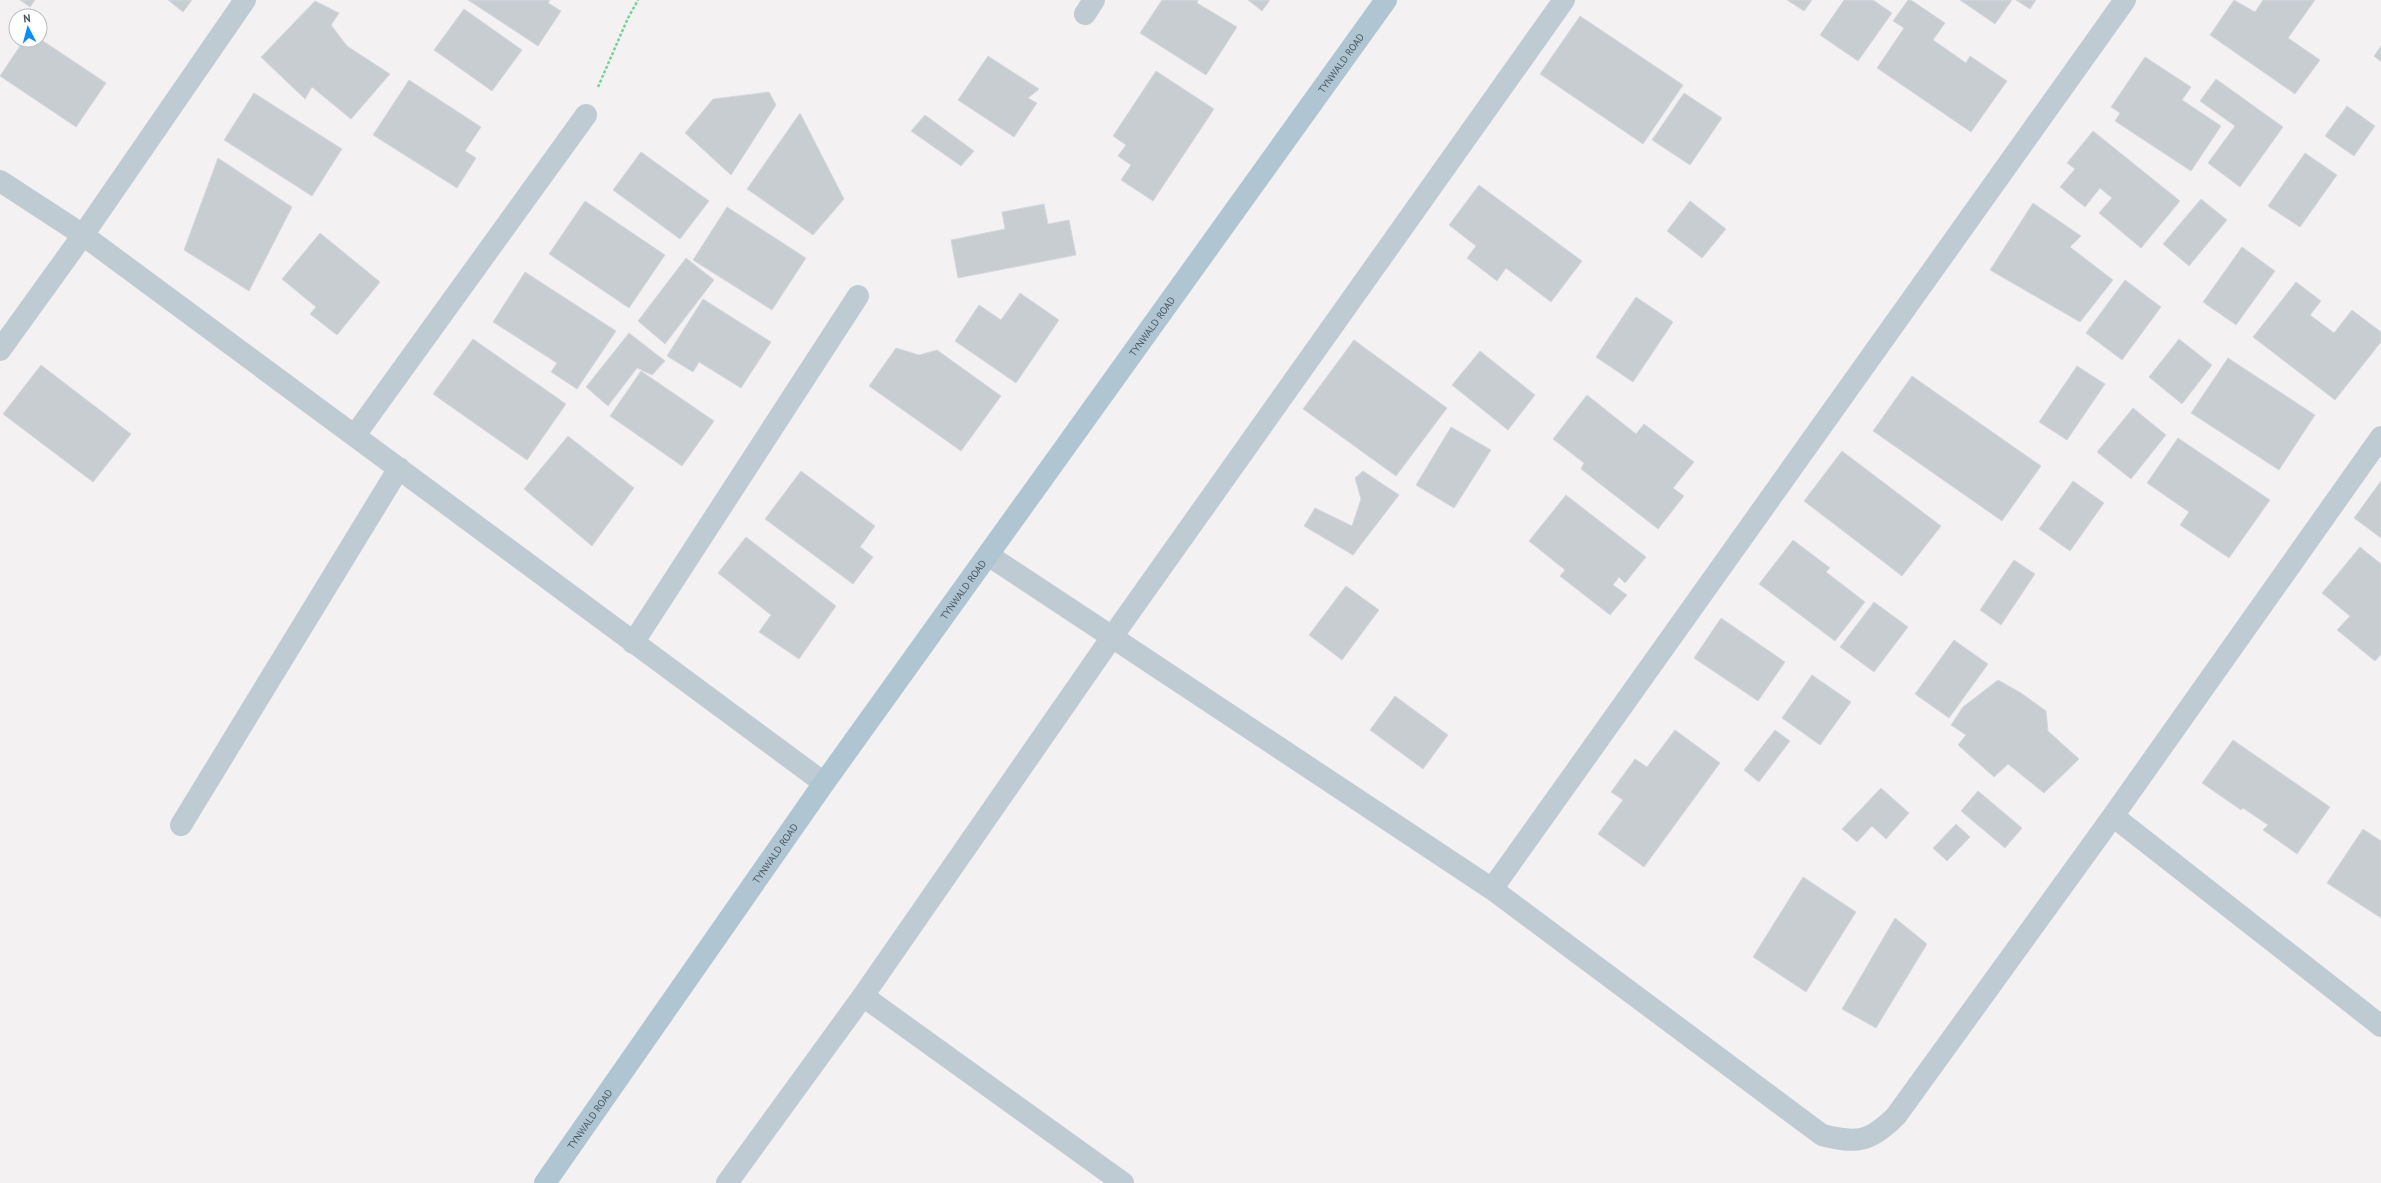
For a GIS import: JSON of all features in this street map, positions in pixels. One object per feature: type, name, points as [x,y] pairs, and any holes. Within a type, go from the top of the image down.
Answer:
[{"type":"main road","name":"TYNWALD ROAD","points":[[545,1183],[824,783],[1386,0]]},
{"type":"street","points":[[0,350],[83,235],[245,0]]},
{"type":"street","points":[[727,1183],[863,996],[1112,637],[1564,0]]},
{"type":"street","points":[[1492,889],[2125,0]]},
{"type":"street","points":[[356,435],[586,115]]},
{"type":"street","points":[[0,181],[83,235],[356,435],[633,643],[824,783]]},
{"type":"street","points":[[633,643],[858,296]]},
{"type":"street","points":[[988,555],[1492,889],[1822,1135],[1842,1140],[1863,1140],[1882,1130],[1896,1116],[2113,816],[2381,437]]},
{"type":"street","points":[[181,825],[399,468]]},
{"type":"street","points":[[2113,816],[2381,1026]]},
{"type":"street","points":[[863,996],[1123,1183]]},
{"type":"path","points":[[586,115],[628,18],[638,0]]},
{"type":"building","points":[[20,0],[35,0],[30,7]]},
{"type":"building","points":[[168,0],[192,0],[183,12]]},
{"type":"building","points":[[468,0],[550,0],[548,3],[561,11],[538,46]]},
{"type":"building","points":[[1162,0],[1198,0],[1197,3],[1237,27],[1206,75],[1140,33]]},
{"type":"building","points":[[1248,0],[1270,0],[1262,11]]},
{"type":"building","points":[[1787,0],[1812,0],[1804,11]]},
{"type":"building","points":[[1844,0],[1873,0],[1892,13],[1858,61],[1820,35]]},
{"type":"building","points":[[1908,0],[1911,0],[1945,23],[1933,40],[1966,63],[1970,56],[2007,81],[1971,132],[1877,68],[1904,28],[1893,21]]},
{"type":"building","points":[[1960,0],[2012,0],[1995,24]]},
{"type":"building","points":[[2016,0],[2036,0],[2030,9]]},
{"type":"building","points":[[2234,0],[2255,12],[2263,0],[2315,0],[2288,38],[2320,60],[2295,94],[2210,35]]},
{"type":"building","points":[[315,1],[339,13],[331,25],[347,46],[390,74],[351,119],[312,87],[305,99],[261,57]]},
{"type":"building","points":[[464,9],[522,50],[492,91],[434,50]]},
{"type":"building","points":[[1580,16],[1683,85],[1643,144],[1540,74]]},
{"type":"building","points":[[48,44],[106,83],[76,127],[0,76],[19,48],[48,48]]},
{"type":"building","points":[[2381,46],[2381,62],[2374,56]]},
{"type":"building","points":[[988,56],[1039,89],[1028,98],[1037,103],[1014,137],[958,100]]},
{"type":"building","points":[[2145,57],[2191,87],[2182,100],[2221,126],[2191,171],[2115,121],[2120,113],[2111,107]]},
{"type":"building","points":[[1156,71],[1214,109],[1153,201],[1121,180],[1131,165],[1118,156],[1126,145],[1113,136]]},
{"type":"building","points":[[2216,79],[2283,127],[2240,187],[2208,163],[2235,126],[2200,101]]},
{"type":"building","points":[[409,80],[481,127],[465,151],[476,158],[457,188],[373,135]]},
{"type":"building","points":[[769,92],[776,105],[731,175],[685,133],[713,99]]},
{"type":"building","points":[[254,93],[342,149],[312,196],[224,140]]},
{"type":"building","points":[[1684,93],[1722,118],[1690,165],[1652,140]]},
{"type":"building","points":[[2347,106],[2375,126],[2354,156],[2325,136]]},
{"type":"building","points":[[800,113],[844,199],[813,235],[747,189]]},
{"type":"building","points":[[925,115],[974,151],[961,166],[911,131]]},
{"type":"building","points":[[2093,131],[2180,201],[2141,248],[2099,213],[2112,198],[2100,188],[2085,207],[2060,187],[2075,169],[2067,163]]},
{"type":"building","points":[[641,152],[709,201],[680,239],[613,190]]},
{"type":"building","points":[[2305,153],[2337,175],[2300,227],[2268,206]]},
{"type":"building","points":[[218,158],[292,207],[249,291],[184,250]]},
{"type":"building","points":[[1479,185],[1582,261],[1551,302],[1506,268],[1497,281],[1467,258],[1476,246],[1449,225]]},
{"type":"building","points":[[2201,199],[2227,220],[2189,266],[2163,244]]},
{"type":"building","points":[[585,201],[665,255],[629,308],[549,254]]},
{"type":"building","points":[[1690,201],[1726,229],[1702,258],[1667,231]]},
{"type":"building","points":[[2033,203],[2081,236],[2070,247],[2113,280],[2080,322],[1990,270]]},
{"type":"building","points":[[1044,204],[1048,224],[1069,220],[1076,255],[958,278],[951,240],[1005,229],[1002,212]]},
{"type":"building","points":[[727,207],[806,258],[772,310],[693,260]]},
{"type":"building","points":[[320,233],[380,282],[337,335],[310,314],[316,307],[282,279]]},
{"type":"building","points":[[2242,247],[2275,271],[2236,325],[2203,302]]},
{"type":"building","points":[[686,258],[714,280],[665,344],[638,321]]},
{"type":"building","points":[[525,272],[616,331],[577,389],[551,372],[557,363],[493,322]]},
{"type":"building","points":[[2125,280],[2161,307],[2122,360],[2086,333]]},
{"type":"building","points":[[2296,282],[2321,301],[2310,315],[2334,333],[2352,310],[2381,332],[2381,342],[2335,400],[2253,337]]},
{"type":"building","points":[[1020,293],[1059,320],[1016,383],[955,341],[979,305],[1001,320]]},
{"type":"building","points":[[1636,297],[1673,322],[1633,382],[1596,357]]},
{"type":"building","points":[[703,299],[771,342],[741,388],[699,362],[693,372],[667,356]]},
{"type":"building","points":[[629,333],[665,361],[652,375],[637,368],[608,406],[586,387]]},
{"type":"building","points":[[473,339],[566,404],[527,460],[433,394]]},
{"type":"building","points":[[2179,339],[2212,365],[2182,404],[2149,377]]},
{"type":"building","points":[[1354,340],[1447,408],[1396,476],[1303,409]]},
{"type":"building","points":[[896,348],[919,355],[937,350],[1001,396],[961,451],[869,386]]},
{"type":"building","points":[[1480,351],[1535,395],[1508,430],[1452,385]]},
{"type":"building","points":[[2228,358],[2315,415],[2279,470],[2191,413]]},
{"type":"building","points":[[41,365],[131,434],[93,482],[3,414]]},
{"type":"building","points":[[2077,366],[2105,384],[2067,440],[2039,422]]},
{"type":"building","points":[[641,371],[714,421],[682,466],[610,416]]},
{"type":"building","points":[[1912,376],[2041,466],[2002,521],[1873,431]]},
{"type":"building","points":[[1587,395],[1636,434],[1644,424],[1694,462],[1673,488],[1684,496],[1658,529],[1581,469],[1584,463],[1553,439]]},
{"type":"building","points":[[2133,408],[2166,435],[2131,479],[2097,452]]},
{"type":"building","points":[[1451,427],[1491,450],[1454,508],[1416,485]]},
{"type":"building","points":[[568,436],[634,488],[592,546],[524,489]]},
{"type":"building","points":[[2178,438],[2270,500],[2229,558],[2180,525],[2189,512],[2147,483]]},
{"type":"building","points":[[1842,451],[1941,526],[1902,576],[1804,501]]},
{"type":"building","points":[[801,471],[875,526],[860,547],[873,557],[853,584],[765,519]]},
{"type":"building","points":[[1363,471],[1399,495],[1353,555],[1304,526],[1315,508],[1352,526],[1361,499],[1355,478]]},
{"type":"building","points":[[2073,481],[2104,503],[2070,551],[2039,529]]},
{"type":"building","points":[[2381,481],[2381,538],[2354,518]]},
{"type":"building","points":[[1566,495],[1646,557],[1625,583],[1619,577],[1613,585],[1627,595],[1610,615],[1560,576],[1565,570],[1529,541]]},
{"type":"building","points":[[746,537],[836,606],[799,659],[759,632],[771,615],[718,573]]},
{"type":"building","points":[[1793,540],[1830,568],[1826,572],[1865,602],[1835,641],[1759,584]]},
{"type":"building","points":[[2360,547],[2381,564],[2381,654],[2375,661],[2337,630],[2350,616],[2322,593]]},
{"type":"building","points":[[2014,560],[2035,574],[2001,625],[1980,610]]},
{"type":"building","points":[[1346,586],[1379,610],[1342,660],[1309,635]]},
{"type":"building","points":[[1874,602],[1908,627],[1874,672],[1840,647]]},
{"type":"building","points":[[1721,618],[1785,662],[1758,701],[1694,658]]},
{"type":"building","points":[[1954,640],[1988,664],[1949,718],[1915,694]]},
{"type":"building","points":[[1812,675],[1851,702],[1820,745],[1782,718]]},
{"type":"building","points":[[1998,680],[2021,693],[2046,711],[2048,731],[2079,759],[2044,793],[2008,764],[1994,777],[1958,745],[1966,735],[1951,725],[1963,707]]},
{"type":"building","points":[[1395,696],[1448,735],[1423,769],[1370,730]]},
{"type":"building","points":[[1675,730],[1720,763],[1644,867],[1598,834],[1623,800],[1611,792],[1635,759],[1647,767]]},
{"type":"building","points":[[1775,730],[1790,741],[1759,782],[1744,770]]},
{"type":"building","points":[[2233,740],[2330,807],[2297,854],[2263,830],[2268,825],[2243,808],[2241,810],[2202,783]]},
{"type":"building","points":[[1881,788],[1909,813],[1886,839],[1872,826],[1857,842],[1842,829]]},
{"type":"building","points":[[1978,791],[2022,828],[2005,848],[1961,811]]},
{"type":"building","points":[[1956,824],[1970,837],[1947,861],[1933,848]]},
{"type":"building","points":[[2363,829],[2381,841],[2381,918],[2327,883]]},
{"type":"building","points":[[1803,877],[1856,912],[1806,992],[1753,957]]},
{"type":"building","points":[[1895,918],[1927,944],[1876,1028],[1842,1009]]}]
